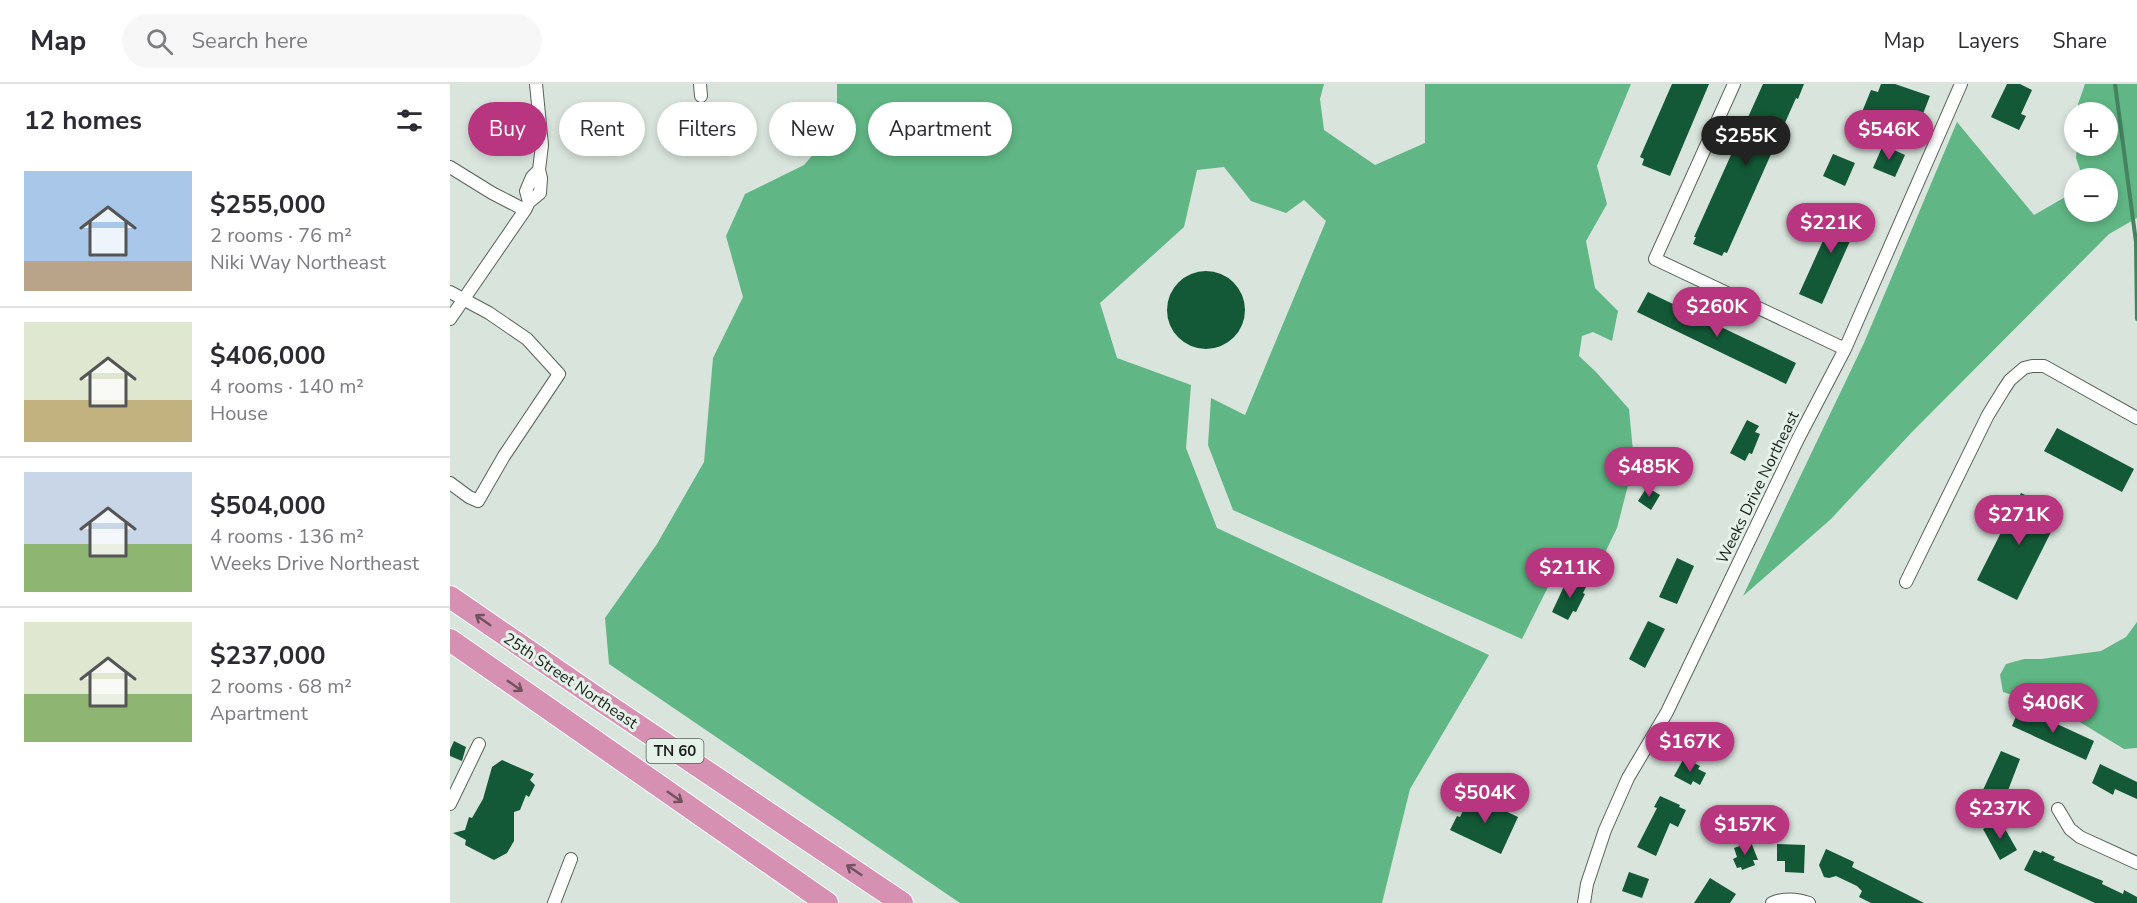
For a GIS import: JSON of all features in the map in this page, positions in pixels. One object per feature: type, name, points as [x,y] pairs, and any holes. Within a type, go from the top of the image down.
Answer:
[{"type":"highway","name":"25th Street Northeast","points":[[450,597],[597,699],[902,903]]},
{"type":"highway","name":"TN 60","points":[[450,640],[827,903]]},
{"type":"street","points":[[450,319],[527,206],[540,193],[542,178],[539,170],[542,145],[536,84]]},
{"type":"street","points":[[1734,84],[1655,259],[1845,349]]},
{"type":"street","name":"Weeks Drive Northeast","points":[[1584,903],[1587,884],[1605,830],[1628,778],[1667,712],[1798,439],[1845,349],[1961,84]]},
{"type":"street","points":[[450,167],[484,188],[527,206]]},
{"type":"street","points":[[450,292],[489,313],[527,339],[559,374],[504,456],[478,501],[450,483]]},
{"type":"street","points":[[1906,582],[1988,415],[2010,380],[2018,373],[2032,366],[2044,366],[2137,418]]},
{"type":"street","points":[[450,804],[479,744]]},
{"type":"street","points":[[2058,809],[2070,829],[2080,837],[2137,863]]},
{"type":"street","points":[[554,903],[571,859]]},
{"type":"street","points":[[1772,903],[1779,900],[1809,903]]},
{"type":"green space","points":[[837,84],[1324,84],[1320,99],[1324,130],[1375,165],[1425,143],[1425,84],[1631,84],[1597,166],[1607,204],[1586,241],[1595,288],[1618,311],[1612,341],[1593,332],[1582,336],[1579,356],[1629,409],[1634,462],[1617,528],[1601,561],[1577,558],[1558,567],[1522,639],[1233,510],[1208,445],[1211,398],[1245,415],[1326,221],[1304,200],[1286,213],[1251,201],[1224,167],[1197,170],[1184,227],[1100,303],[1117,358],[1191,385],[1186,448],[1217,528],[1489,655],[1410,789],[1382,903],[960,903],[609,664],[605,618],[657,544],[704,462],[713,358],[743,297],[726,236],[745,194],[804,165],[812,156],[856,156],[856,102],[837,102]]},
{"type":"green space","points":[[2085,84],[2137,84],[2137,218],[2109,234],[1911,433],[1831,519],[1743,596],[1864,343],[1957,122],[2034,215],[2064,198],[2064,222],[2118,222],[2118,168],[2080,168],[2076,158],[2076,156],[2118,156],[2118,102],[2079,102]]},
{"type":"green space","points":[[2137,622],[2137,748],[2124,749],[2060,710],[2003,692],[2000,675],[2006,664],[2024,659],[2101,651],[2126,637]]},
{"type":"building","points":[[1672,84],[1709,84],[1670,176],[1642,165],[1644,159],[1640,157]]},
{"type":"building","points":[[1763,84],[1804,84],[1727,253],[1724,252],[1722,256],[1693,244],[1696,237],[1694,237]]},
{"type":"building","points":[[1881,84],[1895,84],[1930,96],[1915,134],[1862,112],[1871,90],[1878,92]]},
{"type":"building","points":[[2007,84],[2020,84],[2032,90],[2021,114],[2026,116],[2019,130],[1991,117]]},
{"type":"building","points":[[1883,145],[1905,155],[1895,177],[1873,168]]},
{"type":"building","points":[[1833,154],[1855,163],[1845,186],[1823,176]]},
{"type":"building","points":[[1840,203],[1862,214],[1822,304],[1799,294]]},
{"type":"building","points":[[1198,271],[1214,271],[1228,277],[1239,288],[1245,302],[1245,318],[1239,332],[1228,343],[1214,349],[1198,349],[1184,343],[1173,332],[1167,318],[1167,302],[1173,288],[1184,277]]},
{"type":"building","points":[[1648,292],[1796,363],[1786,384],[1637,312]]},
{"type":"building","points":[[1747,420],[1759,426],[1755,432],[1760,434],[1752,454],[1749,453],[1745,461],[1730,453]]},
{"type":"building","points":[[2057,428],[2134,469],[2122,492],[2044,451]]},
{"type":"building","points":[[1647,487],[1660,495],[1651,510],[1638,501]]},
{"type":"building","points":[[2021,493],[2061,512],[2017,600],[1977,580]]},
{"type":"building","points":[[1677,558],[1694,566],[1677,604],[1659,597]]},
{"type":"building","points":[[1572,577],[1587,585],[1576,612],[1573,611],[1568,620],[1552,612],[1566,582],[1569,583]]},
{"type":"building","points":[[1648,621],[1665,629],[1645,668],[1629,659]]},
{"type":"building","points":[[2020,707],[2094,741],[2086,760],[2012,726]]},
{"type":"building","points":[[454,741],[466,747],[462,761],[450,756]]},
{"type":"building","points":[[2001,751],[2020,759],[2004,801],[1983,790]]},
{"type":"building","points":[[1684,758],[1700,766],[1698,769],[1706,773],[1700,785],[1693,781],[1691,785],[1674,776]]},
{"type":"building","points":[[502,760],[534,774],[530,780],[535,785],[529,797],[526,795],[520,810],[514,812],[514,841],[507,853],[494,860],[465,845],[466,840],[453,833],[465,830],[469,817],[472,818],[483,799],[492,767]]},
{"type":"building","points":[[2100,764],[2137,782],[2137,799],[2115,789],[2113,795],[2092,783]]},
{"type":"building","points":[[1471,795],[1518,817],[1501,854],[1450,830],[1457,816],[1460,817]]},
{"type":"building","points":[[1660,796],[1686,810],[1678,827],[1670,823],[1656,856],[1637,847],[1657,808],[1654,807]]},
{"type":"building","points":[[2000,820],[2017,850],[2000,860],[1983,829]]},
{"type":"building","points":[[1751,842],[1758,860],[1753,860],[1755,865],[1742,870],[1741,867],[1737,868],[1733,859],[1737,857],[1734,848]]},
{"type":"building","points":[[1777,844],[1805,845],[1804,873],[1785,872],[1785,861],[1777,861]]},
{"type":"building","points":[[1826,849],[1854,862],[1852,867],[1924,903],[1871,903],[1859,897],[1862,891],[1857,886],[1836,876],[1824,877],[1819,865]]},
{"type":"building","points":[[2034,850],[2055,857],[2053,860],[2103,881],[2102,884],[2123,894],[2124,890],[2137,897],[2137,903],[2095,903],[2024,870]]},
{"type":"building","points":[[1629,872],[1649,879],[1642,898],[1622,891]]},
{"type":"building","points":[[1710,878],[1736,894],[1730,903],[1694,903]]},
{"type":"waterway","points":[[2115,84],[2136,242],[2137,319]]}]
